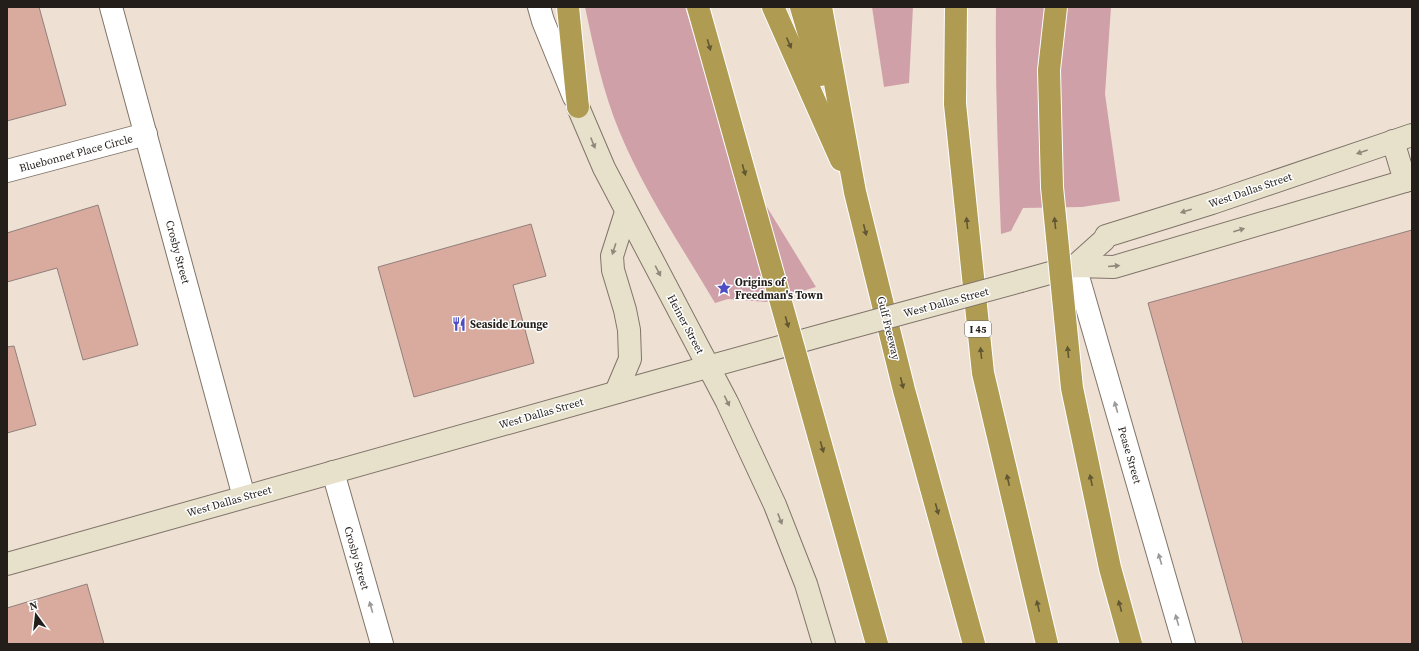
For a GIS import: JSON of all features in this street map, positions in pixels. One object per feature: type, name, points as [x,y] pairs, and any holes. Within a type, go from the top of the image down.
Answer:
[{"type":"highway","points":[[568,7],[578,107]]},
{"type":"highway","points":[[698,7],[878,644]]},
{"type":"highway","points":[[773,7],[855,192]]},
{"type":"highway","points":[[801,7],[855,192]]},
{"type":"highway","name":"Gulf Freeway","points":[[821,7],[855,192],[904,390],[974,644]]},
{"type":"highway","name":"I 45","points":[[956,7],[955,104],[983,372],[1047,644]]},
{"type":"highway","points":[[1056,7],[1049,70],[1052,187],[1072,388],[1110,568],[1130,644]]},
{"type":"main road","name":"Heiner Street","points":[[578,107],[604,168],[709,366],[775,505],[806,584],[824,644]]},
{"type":"main road","points":[[1402,138],[1409,180]]},
{"type":"main road","name":"West Dallas Street","points":[[1075,266],[1104,240],[1106,236],[1218,201],[1402,138]]},
{"type":"main road","name":"West Dallas Street","points":[[7,564],[709,366],[1021,282],[1075,266],[1114,267],[1409,180]]},
{"type":"main road","points":[[616,392],[630,359],[629,330],[625,310],[613,270],[612,256],[626,212]]},
{"type":"street","name":"Crosby Street","points":[[111,7],[244,497]]},
{"type":"street","name":"Heiner Street","points":[[539,7],[543,21],[578,107]]},
{"type":"street","name":"Bluebonnet Place Circle","points":[[7,171],[146,134]]},
{"type":"street","name":"Pease Street","points":[[1075,266],[1184,644]]},
{"type":"street","name":"Crosby Street","points":[[333,472],[382,644]]},
{"type":"shaded area","points":[[585,7],[685,7],[727,142],[816,287],[766,302],[728,299],[715,303],[664,220],[620,133],[604,87]]},
{"type":"shaded area","points":[[872,7],[913,7],[909,83],[884,87]]},
{"type":"shaded area","points":[[996,7],[1111,7],[1105,94],[1120,201],[1082,207],[1023,208],[1011,231],[1001,234],[996,92]]},
{"type":"building","points":[[7,7],[39,7],[66,105],[7,121]]},
{"type":"building","points":[[98,205],[138,345],[83,360],[57,268],[7,282],[7,233]]},
{"type":"building","name":"Seaside Lounge","points":[[531,224],[546,276],[513,285],[534,363],[414,397],[378,267]]},
{"type":"building","points":[[1412,230],[1412,644],[1243,644],[1148,303]]},
{"type":"building","points":[[14,346],[36,425],[7,433],[7,347]]},
{"type":"building","points":[[87,584],[104,644],[7,644],[7,608]]},
{"type":"place","name":"Origins of Freedman's Town","points":[[724,288]]},
{"type":"place","name":"Seaside Lounge","points":[[459,324]]}]
